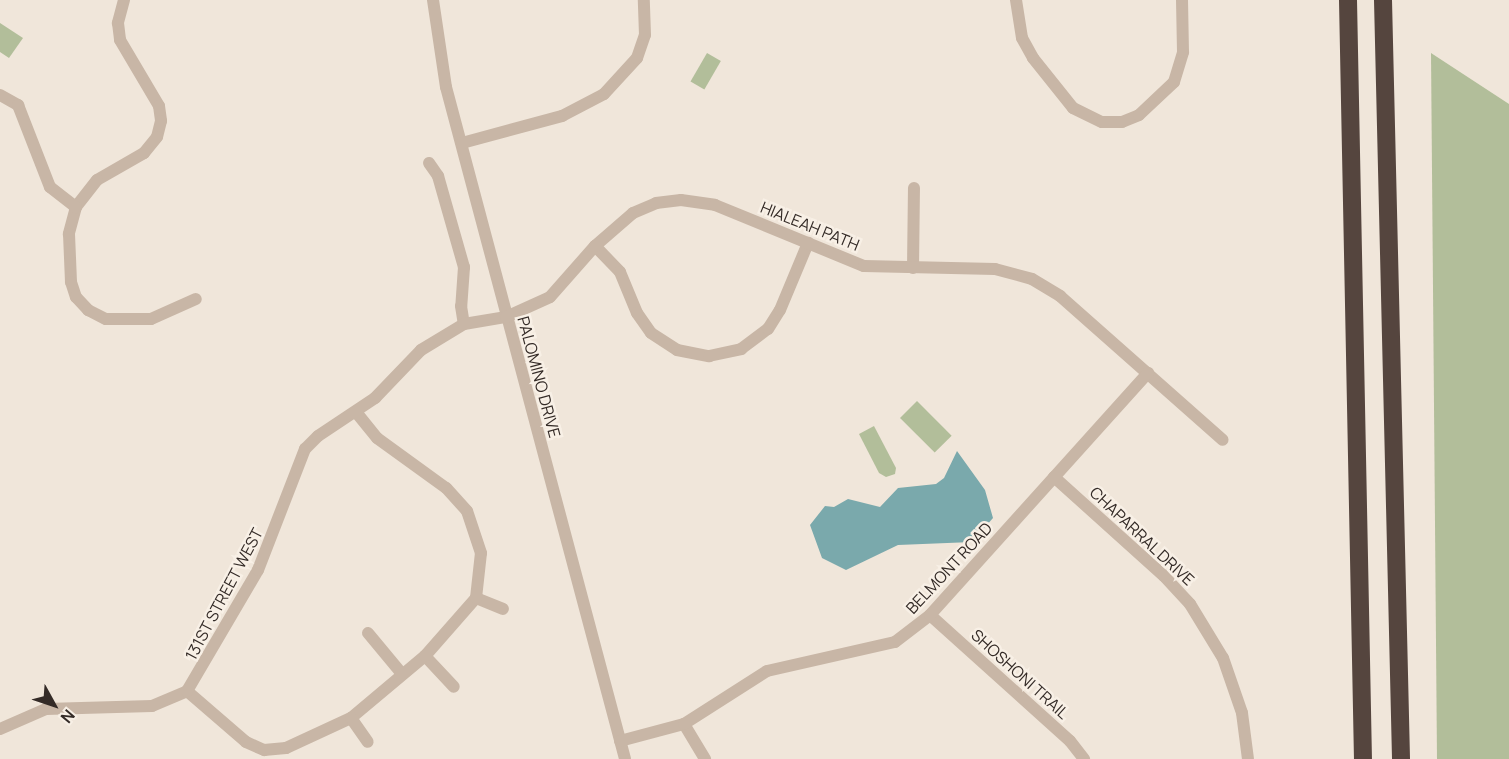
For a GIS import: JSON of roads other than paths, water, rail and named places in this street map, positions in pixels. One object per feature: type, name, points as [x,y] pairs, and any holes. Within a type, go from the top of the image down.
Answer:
[{"type":"highway","points":[[1348,0],[1364,759]]},
{"type":"highway","points":[[1383,0],[1401,759]]},
{"type":"street","points":[[124,0],[118,23],[120,40],[159,106],[161,121],[158,137],[144,153],[97,180],[76,207],[69,234],[71,282],[76,297],[88,310],[106,319],[151,320],[196,299]]},
{"type":"street","name":"PALOMINO DRIVE","points":[[433,0],[446,87],[625,759]]},
{"type":"street","points":[[462,143],[562,116],[604,94],[637,58],[645,35],[644,0]]},
{"type":"street","points":[[1016,0],[1022,38],[1033,58],[1073,108],[1102,122],[1122,122],[1139,115],[1174,82],[1183,51],[1182,0]]},
{"type":"street","points":[[0,95],[18,105],[50,187],[76,207]]},
{"type":"street","points":[[429,164],[438,176],[464,267],[461,306],[464,324]]},
{"type":"street","points":[[913,268],[914,188]]},
{"type":"street","name":"HIALEAH PATH","points":[[506,317],[550,297],[595,246],[633,213],[656,203],[681,200],[715,206],[864,266],[994,269],[1032,279],[1060,296],[1223,440]]},
{"type":"street","points":[[595,246],[620,272],[636,313],[651,333],[677,350],[709,356],[741,349],[768,328],[780,310],[808,243]]},
{"type":"street","name":"131ST STREET WEST","points":[[187,692],[258,570],[305,449],[318,436],[357,413],[421,350],[464,324],[506,317]]},
{"type":"street","name":"BELMONT ROAD","points":[[620,741],[684,724],[767,671],[895,642],[930,615],[1148,373]]},
{"type":"street","points":[[0,729],[19,717],[46,709],[152,706],[187,692],[246,742],[264,750],[286,748],[351,718],[425,656],[476,598],[481,553],[467,511],[446,488],[377,438],[357,413]]},
{"type":"street","name":"CHAPARRAL DRIVE","points":[[1054,477],[1164,576],[1190,604],[1223,658],[1242,713],[1248,759]]},
{"type":"street","points":[[476,598],[503,609]]},
{"type":"street","name":"SHOSHONI TRAIL","points":[[930,615],[1070,741],[1084,759]]},
{"type":"street","points":[[368,633],[402,674]]},
{"type":"street","points":[[425,656],[454,687]]},
{"type":"street","points":[[351,718],[368,742]]},
{"type":"street","points":[[684,724],[705,759]]},
{"type":"water","points":[[957,451],[985,490],[993,518],[972,542],[898,545],[846,570],[822,558],[810,525],[825,506],[834,507],[848,499],[880,507],[898,488],[936,484],[944,478]]}]
